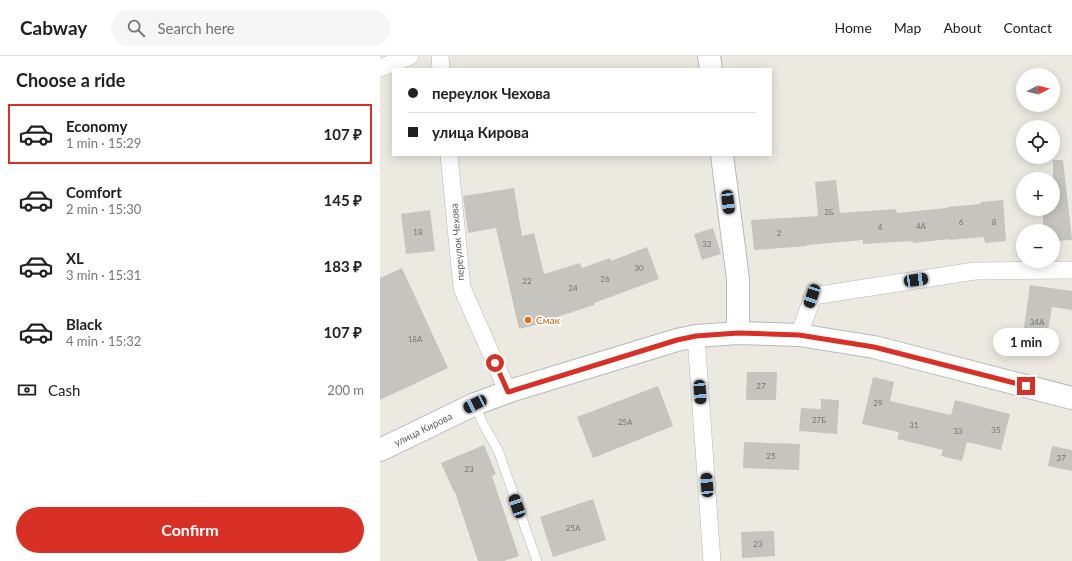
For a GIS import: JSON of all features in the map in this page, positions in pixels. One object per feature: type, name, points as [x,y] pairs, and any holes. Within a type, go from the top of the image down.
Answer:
[{"type":"main road","points":[[709,56],[711,68]]},
{"type":"main road","points":[[722,156],[738,279],[738,333]]},
{"type":"main road","name":"улица Кирова","points":[[380,450],[475,404],[508,392],[677,340],[696,336],[738,333],[799,335],[874,347],[1072,398]]},
{"type":"street","points":[[380,68],[410,56]]},
{"type":"street","points":[[440,56],[441,68]]},
{"type":"street","name":"переулок Чехова","points":[[449,156],[462,288],[508,392]]},
{"type":"street","points":[[799,335],[812,296],[975,271],[1072,270]]},
{"type":"street","points":[[696,336],[712,561]]},
{"type":"lane","points":[[475,404],[482,422],[498,450],[537,561]]},
{"type":"building","points":[[1060,160],[1063,160],[1072,240],[1060,241],[1060,224],[1043,224],[1043,216],[1060,216],[1060,172],[1053,172],[1053,164],[1060,164]]},
{"type":"building","points":[[836,180],[840,213],[896,209],[897,213],[981,204],[981,202],[1003,200],[1006,241],[985,243],[984,237],[913,243],[913,241],[863,244],[863,240],[754,250],[751,220],[818,216],[815,182]]},
{"type":"building","points":[[514,188],[522,236],[534,233],[544,274],[580,263],[582,268],[610,258],[611,261],[647,247],[659,279],[594,303],[594,305],[554,318],[555,320],[519,329],[496,228],[468,233],[463,196]]},
{"type":"building","points":[[430,210],[435,251],[406,254],[401,214]]},
{"type":"building","points":[[713,228],[721,254],[702,260],[694,234]]},
{"type":"building","points":[[402,268],[448,368],[380,400],[380,278]]},
{"type":"building","points":[[1030,285],[1072,291],[1072,310],[1052,307],[1047,337],[1023,334]]},
{"type":"building","points":[[747,372],[777,372],[776,400],[746,400]]},
{"type":"building","points":[[873,377],[894,382],[890,401],[951,415],[955,400],[1010,414],[1001,450],[967,442],[962,461],[941,456],[943,450],[897,439],[899,432],[862,424]]},
{"type":"building","points":[[658,386],[673,426],[593,458],[577,417]]},
{"type":"building","points":[[821,399],[839,400],[837,434],[799,431],[801,408],[821,409]]},
{"type":"building","points":[[744,442],[800,444],[799,470],[743,468]]},
{"type":"building","points":[[484,445],[496,474],[492,476],[519,556],[504,561],[478,561],[455,492],[441,463]]},
{"type":"building","points":[[1052,446],[1072,450],[1072,471],[1048,466]]},
{"type":"building","points":[[593,499],[606,540],[553,557],[540,517]]},
{"type":"building","points":[[774,531],[775,556],[742,558],[741,532]]},
{"type":"place","name":"Смак","points":[[528,320]]},
{"type":"route","points":[[495,363],[508,392],[677,340],[696,336],[738,333],[799,335],[874,347],[1026,386]]}]
